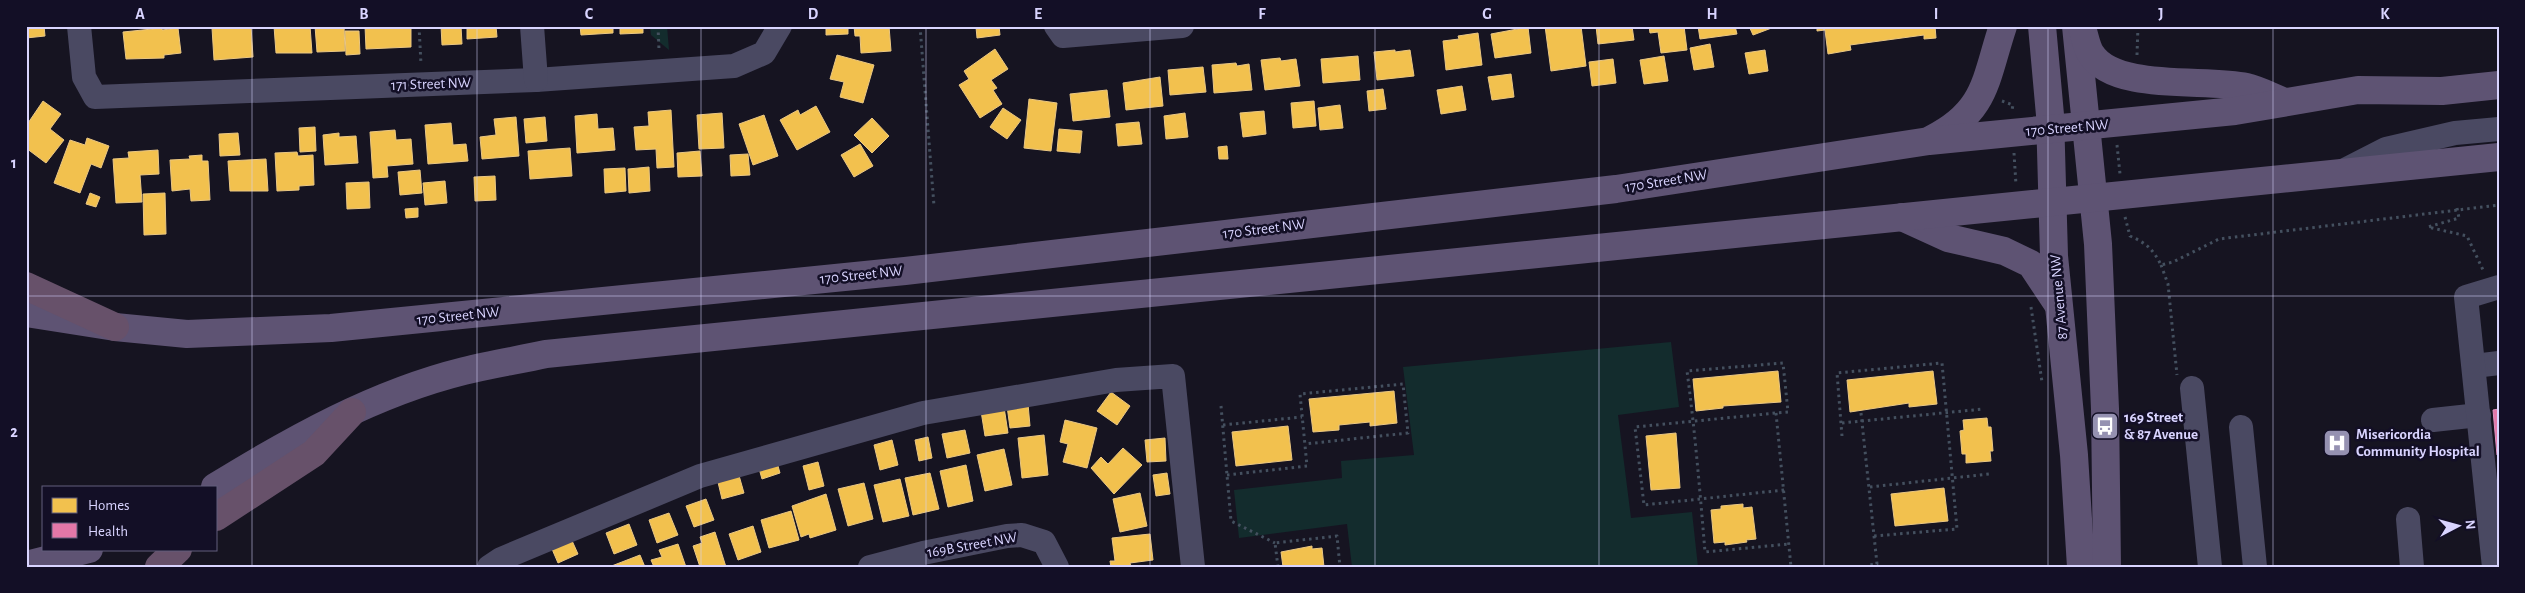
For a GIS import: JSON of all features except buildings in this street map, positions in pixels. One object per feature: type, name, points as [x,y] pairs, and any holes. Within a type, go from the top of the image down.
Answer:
[{"type":"highway","points":[[26,286],[115,327]]},
{"type":"highway","points":[[218,516],[314,454],[352,412]]},
{"type":"highway","points":[[159,567],[177,550]]},
{"type":"main road","points":[[1928,141],[1952,129],[1970,112],[1982,95],[2002,26]]},
{"type":"main road","name":"87 Avenue NW","points":[[2042,26],[2051,129],[2052,202],[2074,455],[2081,567]]},
{"type":"main road","points":[[2076,26],[2098,244],[2106,409],[2107,567]]},
{"type":"main road","points":[[2082,26],[2091,54],[2101,65],[2116,72],[2170,82],[2246,87],[2286,103]]},
{"type":"main road","name":"170 Street NW","points":[[26,313],[115,327],[187,334],[331,328],[895,272],[1616,189],[1928,141],[2236,111],[2358,90],[2442,91],[2494,81]]},
{"type":"main road","points":[[217,486],[310,432],[408,388],[463,371],[546,354],[2499,157]]},
{"type":"main road","points":[[1901,216],[1948,238],[2004,251],[2032,264],[2060,306]]},
{"type":"main road","points":[[26,566],[85,550]]},
{"type":"street","name":"171 Street NW","points":[[79,26],[84,77],[95,97],[536,80],[734,66],[764,53],[780,26]]},
{"type":"street","points":[[532,26],[536,80]]},
{"type":"street","points":[[1060,31],[1182,26]]},
{"type":"street","points":[[2340,173],[2386,149],[2455,133],[2499,129]]},
{"type":"street","points":[[2494,567],[2466,297],[2499,287]]},
{"type":"street","points":[[2474,366],[2499,363]]},
{"type":"street","points":[[489,567],[501,559],[700,476],[923,413],[1116,380],[1174,376],[1193,567]]},
{"type":"street","points":[[2192,388],[2210,567]]},
{"type":"street","points":[[2433,420],[2479,415]]},
{"type":"street","points":[[2242,426],[2255,567]]},
{"type":"street","points":[[2488,503],[2499,528]]},
{"type":"street","points":[[2408,519],[2412,567]]},
{"type":"street","name":"169B Street NW","points":[[870,567],[923,553],[1007,536],[1022,535],[1044,542],[1057,567]]},
{"type":"path","points":[[419,26],[423,84]]},
{"type":"path","points":[[920,26],[934,206]]},
{"type":"path","points":[[1982,95],[2013,105],[2012,133],[2018,205]]},
{"type":"path","points":[[2466,297],[2484,272],[2466,236],[2428,227],[2459,218],[2457,208],[2499,205]]},
{"type":"path","points":[[2031,305],[2043,392]]},
{"type":"path","points":[[1784,490],[1700,499],[1644,505],[1635,427],[1694,421],[1788,412],[1783,363],[1687,371],[1694,421],[1700,499],[1705,552],[1789,544]]},
{"type":"path","points":[[1842,436],[1837,373],[1942,363],[1957,529],[1874,536]]},
{"type":"path","points":[[1227,475],[1307,466],[1300,394],[1402,384],[1408,434],[1305,444]]},
{"type":"path","points":[[1221,406],[1231,521],[1275,543],[1337,536],[1340,567]]},
{"type":"path","points":[[1842,423],[1983,409]]},
{"type":"path","points":[[1776,413],[1791,567]]},
{"type":"path","points":[[1861,413],[1877,564],[1868,564],[1868,567]]},
{"type":"path","points":[[1223,425],[1302,417]]},
{"type":"path","points":[[1870,487],[1989,474]]},
{"type":"path","points":[[1275,543],[1278,567]]},
{"type":"green space","points":[[650,26],[667,26],[669,50],[651,35]]},
{"type":"green space","points":[[1671,342],[1679,407],[1618,415],[1631,518],[1692,512],[1698,567],[1352,567],[1347,524],[1239,538],[1234,490],[1342,478],[1341,461],[1414,455],[1403,367]]},
{"type":"place","name":"169 Street & 87 Avenue","points":[[2105,426]]},
{"type":"place","name":"Misericordia Community Hospital","points":[[2337,443]]}]
